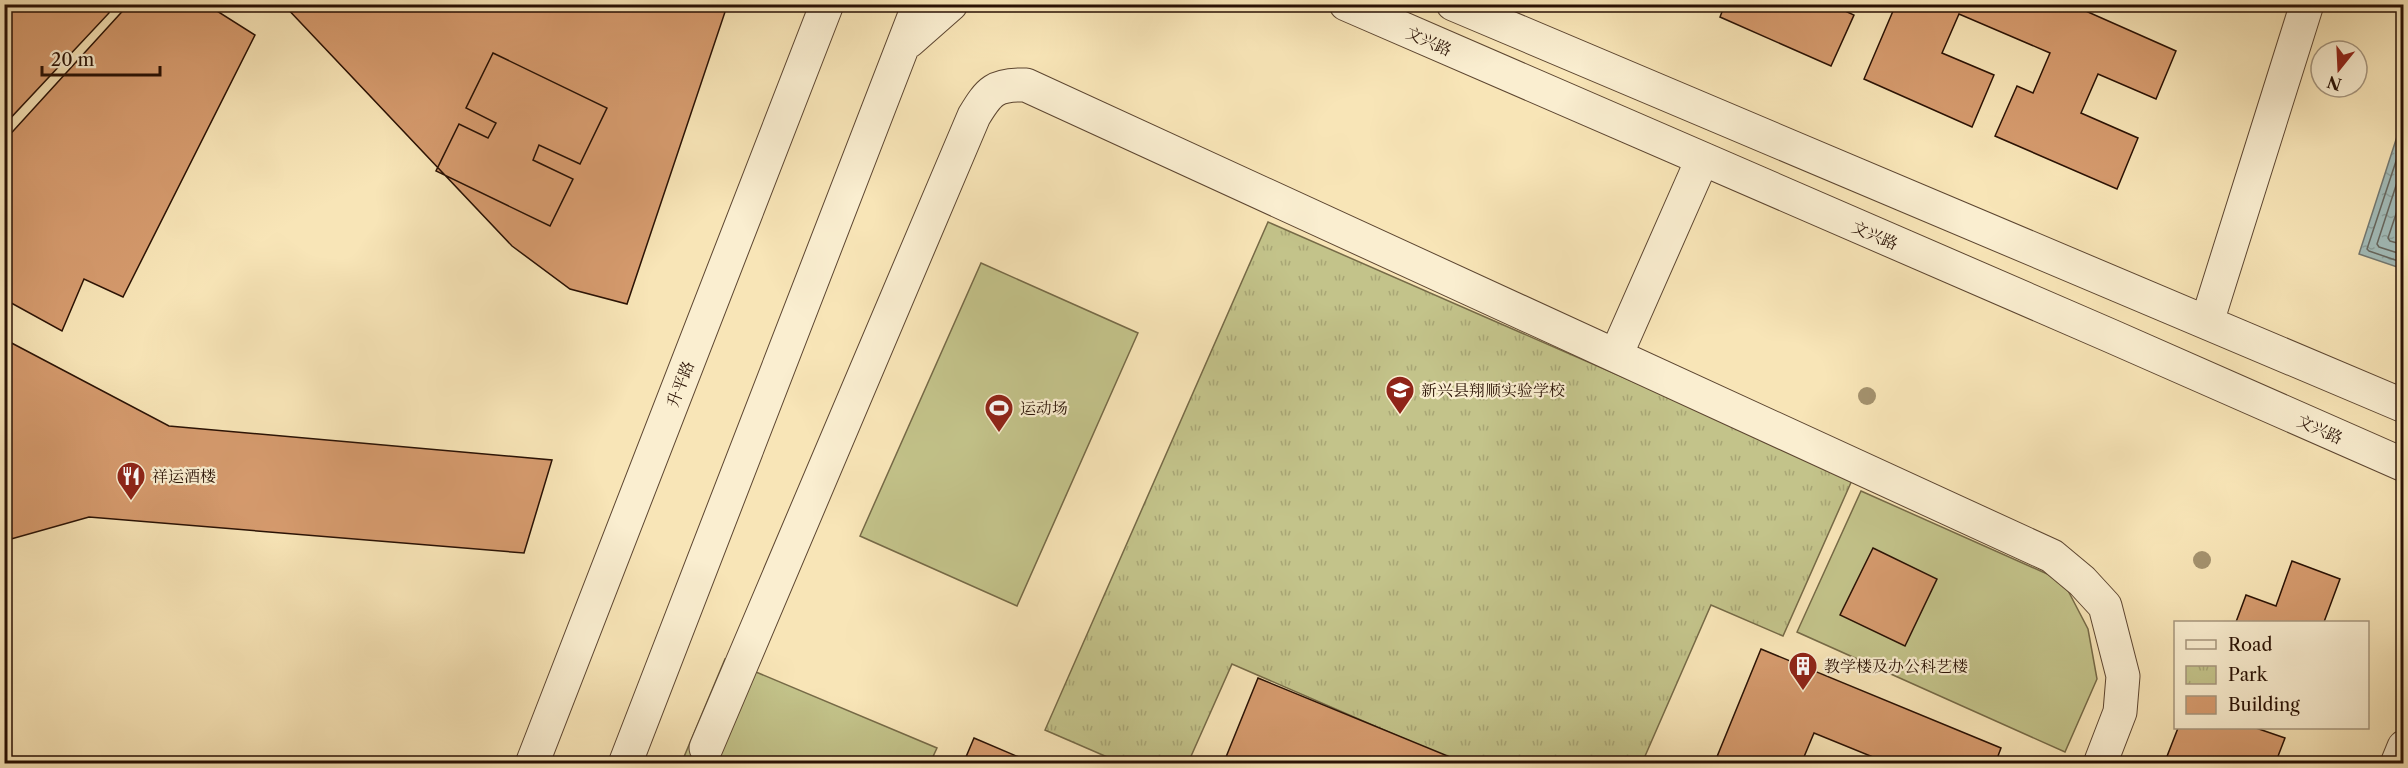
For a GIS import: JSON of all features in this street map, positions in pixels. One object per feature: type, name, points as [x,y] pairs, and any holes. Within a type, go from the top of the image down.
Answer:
[{"type":"street","name":"升平路","points":[[532,764],[827,4]]},
{"type":"street","points":[[625,764],[919,4]]},
{"type":"street","points":[[903,46],[951,4]]},
{"type":"street","name":"文兴路","points":[[1346,4],[2403,465]]},
{"type":"street","points":[[1453,4],[2403,406]]},
{"type":"street","points":[[2207,322],[2307,4]]},
{"type":"street","points":[[706,748],[974,116],[987,94],[1008,84],[1026,85],[2052,556],[2082,581],[2104,606],[2122,676],[2120,712],[2100,764]]},
{"type":"street","points":[[1616,356],[1702,160]]},
{"type":"street","points":[[2110,336],[2130,291]]},
{"type":"street","points":[[2397,764],[2403,747]]},
{"type":"green space","points":[[1268,222],[1853,478],[1783,636],[1711,605],[1642,763],[1460,763],[1232,664],[1188,763],[1121,763],[1045,730]]},
{"type":"green space","name":"运动场","points":[[981,263],[1138,333],[1017,606],[860,536]]},
{"type":"green space","points":[[1861,491],[2063,581],[2088,629],[2097,679],[2065,752],[1797,632]]},
{"type":"green space","points":[[725,659],[937,748],[930,763],[681,764]]},
{"type":"water","points":[[2403,118],[2403,269],[2359,254]]},
{"type":"building","points":[[8,4],[111,4],[109,13],[4,125],[4,19]]},
{"type":"building","points":[[129,4],[206,4],[255,35],[123,297],[84,279],[62,331],[4,299],[4,141]]},
{"type":"building","points":[[283,4],[724,4],[725,12],[627,304],[570,289],[512,246]]},
{"type":"building","points":[[1725,4],[1830,4],[1854,15],[1831,66],[1720,17]]},
{"type":"building","points":[[1896,4],[2070,4],[2176,51],[2156,99],[2098,74],[2081,113],[2138,138],[2117,189],[1995,136],[2017,86],[2033,93],[2050,53],[1959,14],[1942,53],[1994,75],[1972,127],[1864,79]]},
{"type":"building","points":[[493,53],[607,108],[580,164],[539,145],[533,160],[573,179],[550,226],[436,171],[459,124],[488,138],[496,123],[466,108]]},
{"type":"building","points":[[4,339],[169,426],[552,460],[524,553],[89,517],[4,541]]},
{"type":"building","points":[[1873,548],[1937,579],[1905,646],[1840,615]]},
{"type":"building","points":[[2292,561],[2340,579],[2324,621],[2236,621],[2246,595],[2276,606]]},
{"type":"building","name":"教学楼及办公科艺楼","points":[[1761,649],[2001,748],[1995,764],[1890,764],[1814,733],[1801,764],[1714,764]]},
{"type":"building","points":[[1258,678],[1467,764],[1227,764],[1224,762]]},
{"type":"building","points":[[2178,729],[2259,729],[2285,738],[2275,764],[2164,764]]},
{"type":"building","points":[[974,738],[1035,764],[963,764]]},
{"type":"place","name":"新兴县翔顺实验学校","points":[[1400,416]]},
{"type":"place","name":"运动场","points":[[999,434]]},
{"type":"place","name":"祥运酒楼","points":[[131,502]]},
{"type":"place","name":"教学楼及办公科艺楼","points":[[1803,692]]}]
